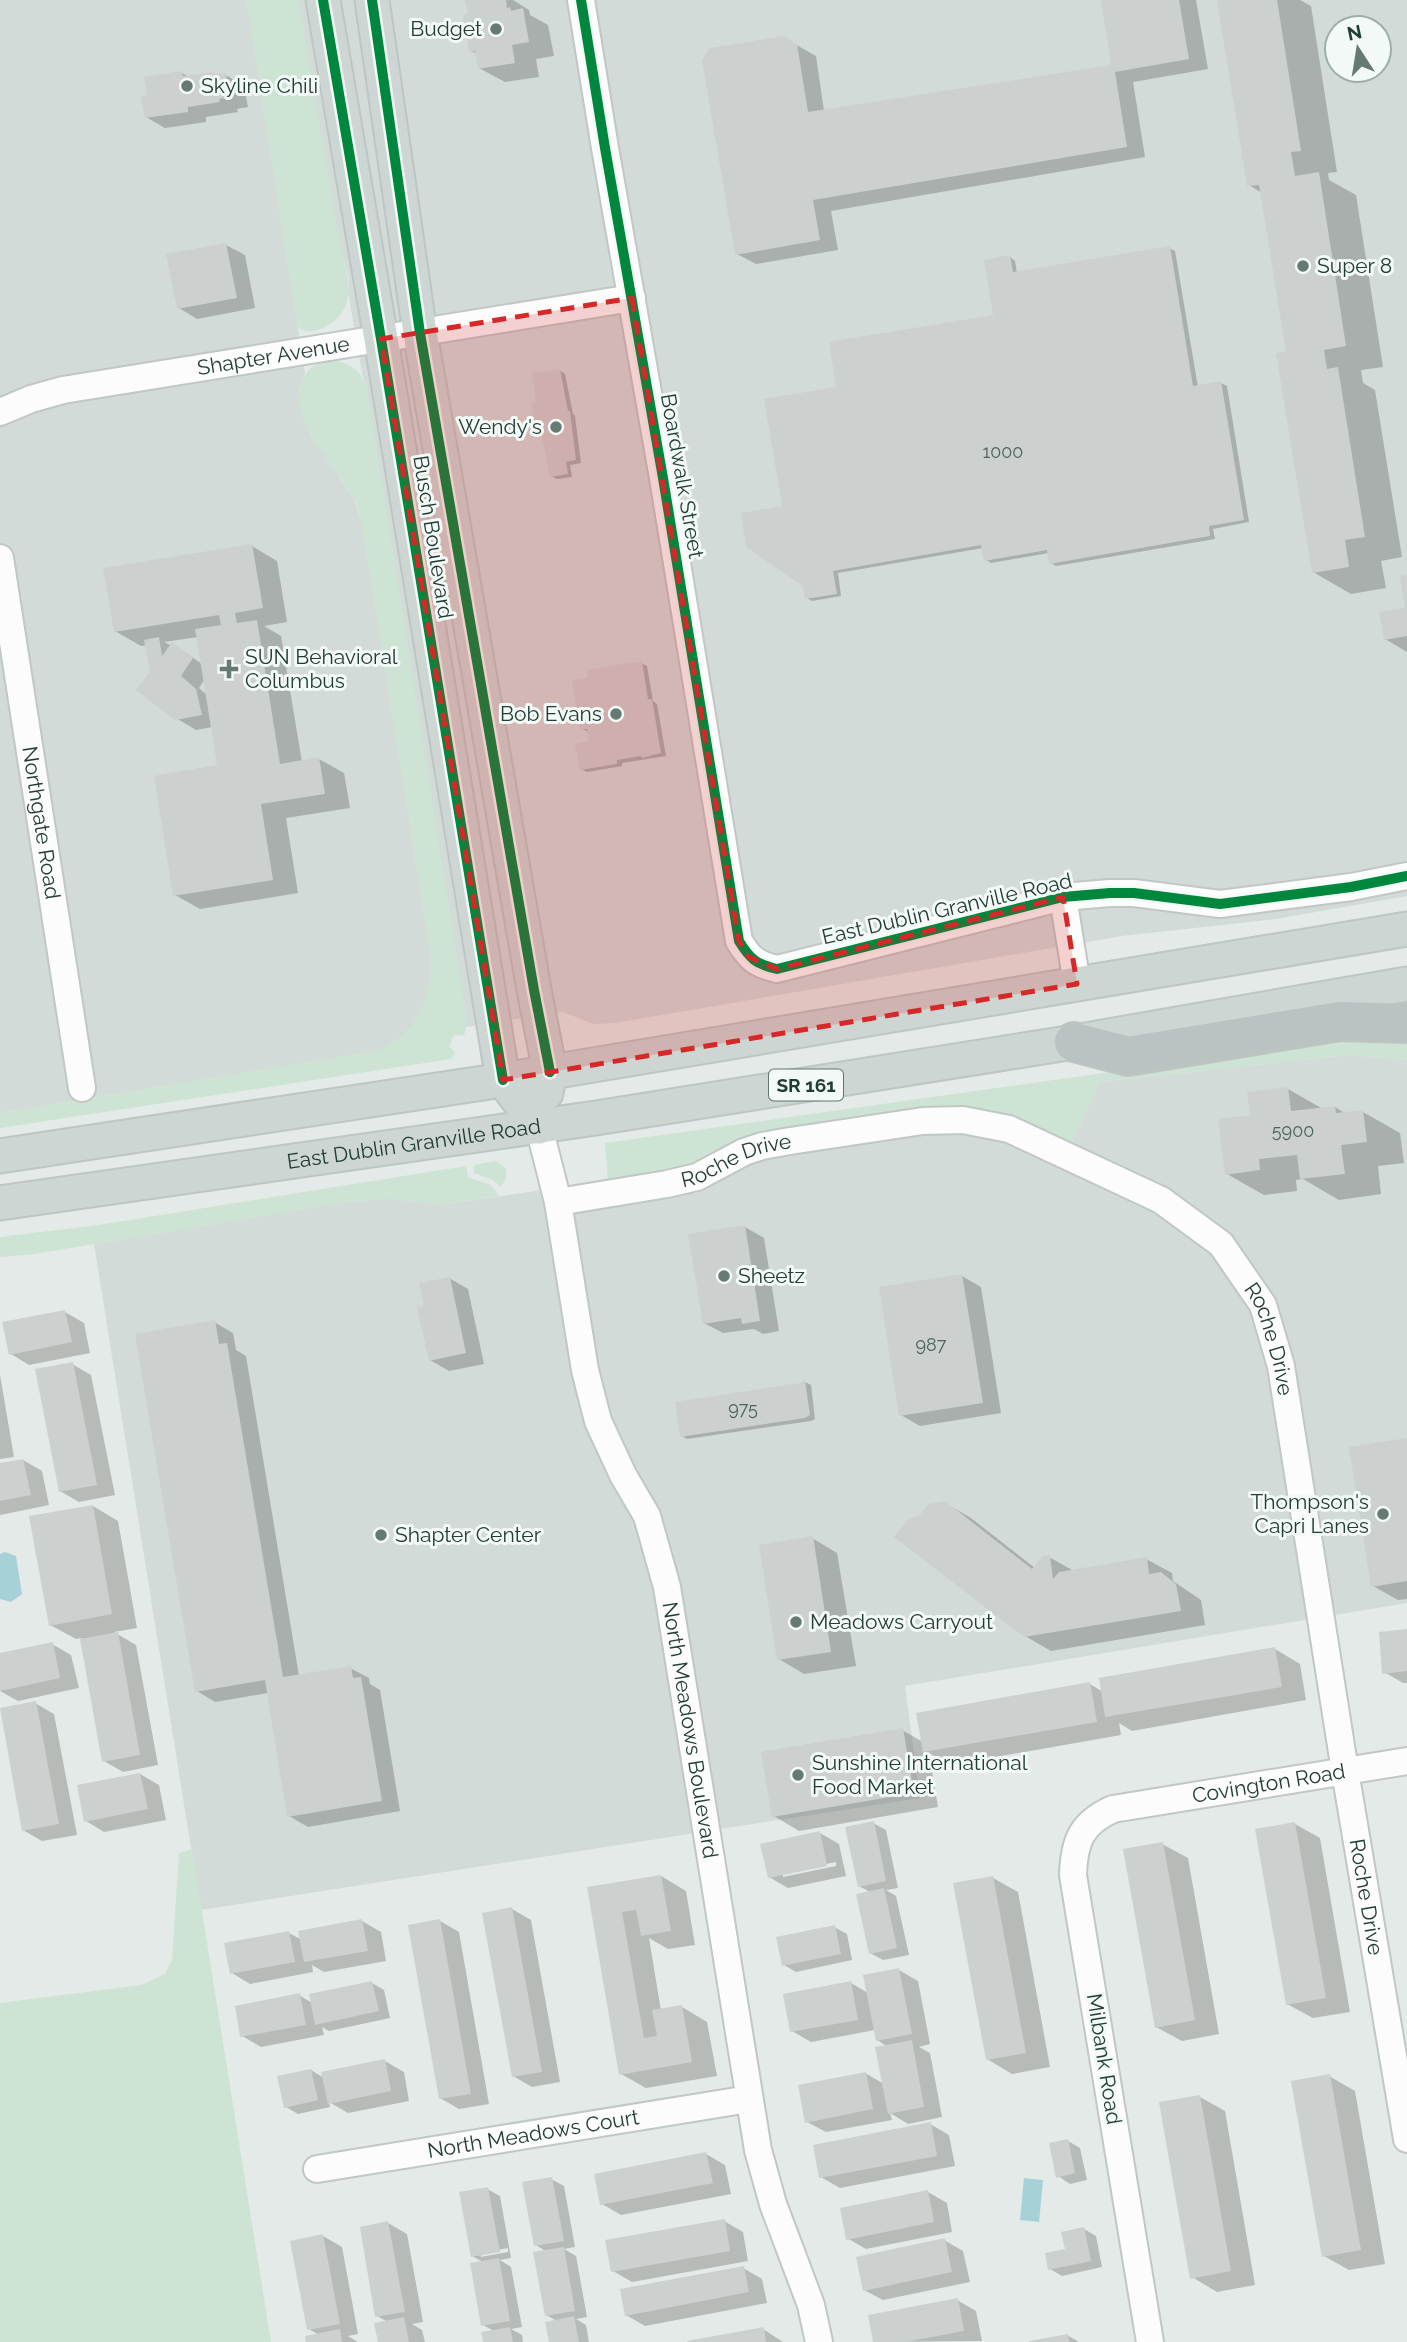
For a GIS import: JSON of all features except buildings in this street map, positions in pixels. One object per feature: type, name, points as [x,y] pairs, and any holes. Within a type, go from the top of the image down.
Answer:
[{"type":"highway","points":[[1074,1042],[1128,1056],[1340,1021],[1407,1023]]},
{"type":"main road","name":"Busch Boulevard","points":[[323,0],[503,1080],[539,1127]]},
{"type":"main road","name":"Busch Boulevard","points":[[372,0],[420,333],[550,1072],[539,1127]]},
{"type":"main road","points":[[0,1156],[503,1080],[1407,929]]},
{"type":"main road","name":"East Dublin Granville Road","points":[[0,1203],[539,1127],[1074,1042],[1407,984]]},
{"type":"street","name":"Boardwalk Street","points":[[581,0],[739,941],[748,957]]},
{"type":"street","name":"Shapter Avenue","points":[[0,412],[63,390],[632,298]]},
{"type":"street","name":"Northgate Road","points":[[0,558],[82,1088]]},
{"type":"street","name":"East Dublin Granville Road","points":[[748,957],[763,966],[777,969],[1063,897],[1134,893],[1220,904],[1351,887],[1407,876]]},
{"type":"street","name":"East Dublin Granville Road","points":[[1063,897],[1077,984]]},
{"type":"street","name":"Roche Drive","points":[[558,1202],[697,1177],[744,1152],[762,1146],[923,1121],[963,1120],[1009,1129],[1160,1200],[1227,1252],[1263,1306],[1281,1366],[1407,2139]]},
{"type":"street","name":"North Meadows Boulevard","points":[[539,1127],[558,1202],[585,1370],[598,1421],[623,1475],[647,1516],[667,1587],[758,2150],[773,2204],[811,2305],[819,2342]]},
{"type":"street","name":"Covington Road","points":[[1129,1805],[1407,1761]]},
{"type":"street","name":"Milbank Road","points":[[1129,1805],[1113,1808],[1098,1815],[1088,1824],[1074,1849],[1073,1875],[1150,2342]]},
{"type":"street","name":"North Meadows Court","points":[[317,2169],[749,2099]]},
{"type":"highlighted area","points":[[632,298],[739,941],[749,957],[777,969],[1063,897],[1077,984],[503,1080],[381,339]]},
{"type":"shaded area","points":[[0,0],[247,0],[305,373],[299,390],[311,435],[353,497],[362,522],[431,956],[431,980],[425,1003],[413,1025],[397,1041],[378,1051],[0,1113]]},
{"type":"shaded area","points":[[297,0],[1407,0],[1407,896],[1276,919],[1122,936],[615,1023],[594,1024],[563,1012],[466,1027],[367,388],[349,297],[349,277],[339,241]]},
{"type":"shaded area","points":[[1349,1055],[1407,1060],[1407,1603],[905,1686],[920,1798],[201,1910],[94,1244],[339,1203],[387,1198],[439,1205],[556,1188],[695,1166],[959,1108],[986,1108],[1072,1144],[1099,1082]]},
{"type":"green space","points":[[247,0],[297,0],[302,20],[349,289],[344,310],[325,327],[315,331],[298,328]]},
{"type":"green space","points":[[336,360],[356,369],[367,387],[466,1014],[464,1036],[454,1035],[449,1046],[455,1053],[451,1059],[0,1128],[0,1113],[378,1051],[404,1033],[420,1012],[428,987],[431,956],[362,522],[353,497],[307,427],[299,396],[302,381],[311,368]]},
{"type":"green space","points":[[1407,1040],[1407,1060],[1349,1055],[1099,1082],[1072,1144],[986,1108],[959,1108],[695,1166],[608,1180],[605,1143],[1332,1041]]},
{"type":"green space","points":[[496,1161],[506,1169],[506,1179],[501,1187],[493,1180],[474,1173],[474,1165]]},
{"type":"green space","points":[[466,1166],[468,1177],[491,1185],[499,1196],[439,1205],[387,1198],[339,1203],[34,1254],[0,1257],[0,1237],[99,1225]]},
{"type":"green space","points":[[192,1849],[271,2342],[0,2342],[0,2003],[142,1985],[165,1974],[172,1960],[179,1853]]},
{"type":"water","points":[[5,1552],[16,1556],[22,1594],[11,1602],[0,1599],[0,1554]]},
{"type":"water","points":[[1024,2178],[1043,2180],[1039,2222],[1020,2220]]},
{"type":"cycle path","points":[[323,0],[503,1080]]},
{"type":"cycle path","points":[[372,0],[420,333],[550,1072]]},
{"type":"cycle path","points":[[581,0],[739,941],[750,956],[759,963],[777,969],[1063,897],[1134,893],[1220,904],[1351,887],[1407,876]]},
{"type":"place","name":"Budget","points":[[496,29]]},
{"type":"place","name":"Skyline Chili","points":[[187,86]]},
{"type":"place","name":"Super 8","points":[[1303,266]]},
{"type":"place","name":"Wendy's","points":[[556,427]]},
{"type":"place","name":"SUN Behavioral Columbus","points":[[229,669]]},
{"type":"place","name":"Bob Evans","points":[[616,714]]},
{"type":"place","name":"Sheetz","points":[[724,1276]]},
{"type":"place","name":"Thompson's Capri Lanes","points":[[1383,1514]]},
{"type":"place","name":"Shapter Center","points":[[381,1535]]},
{"type":"place","name":"Meadows Carryout","points":[[796,1622]]},
{"type":"place","name":"Sunshine International Food Market","points":[[798,1775]]}]
